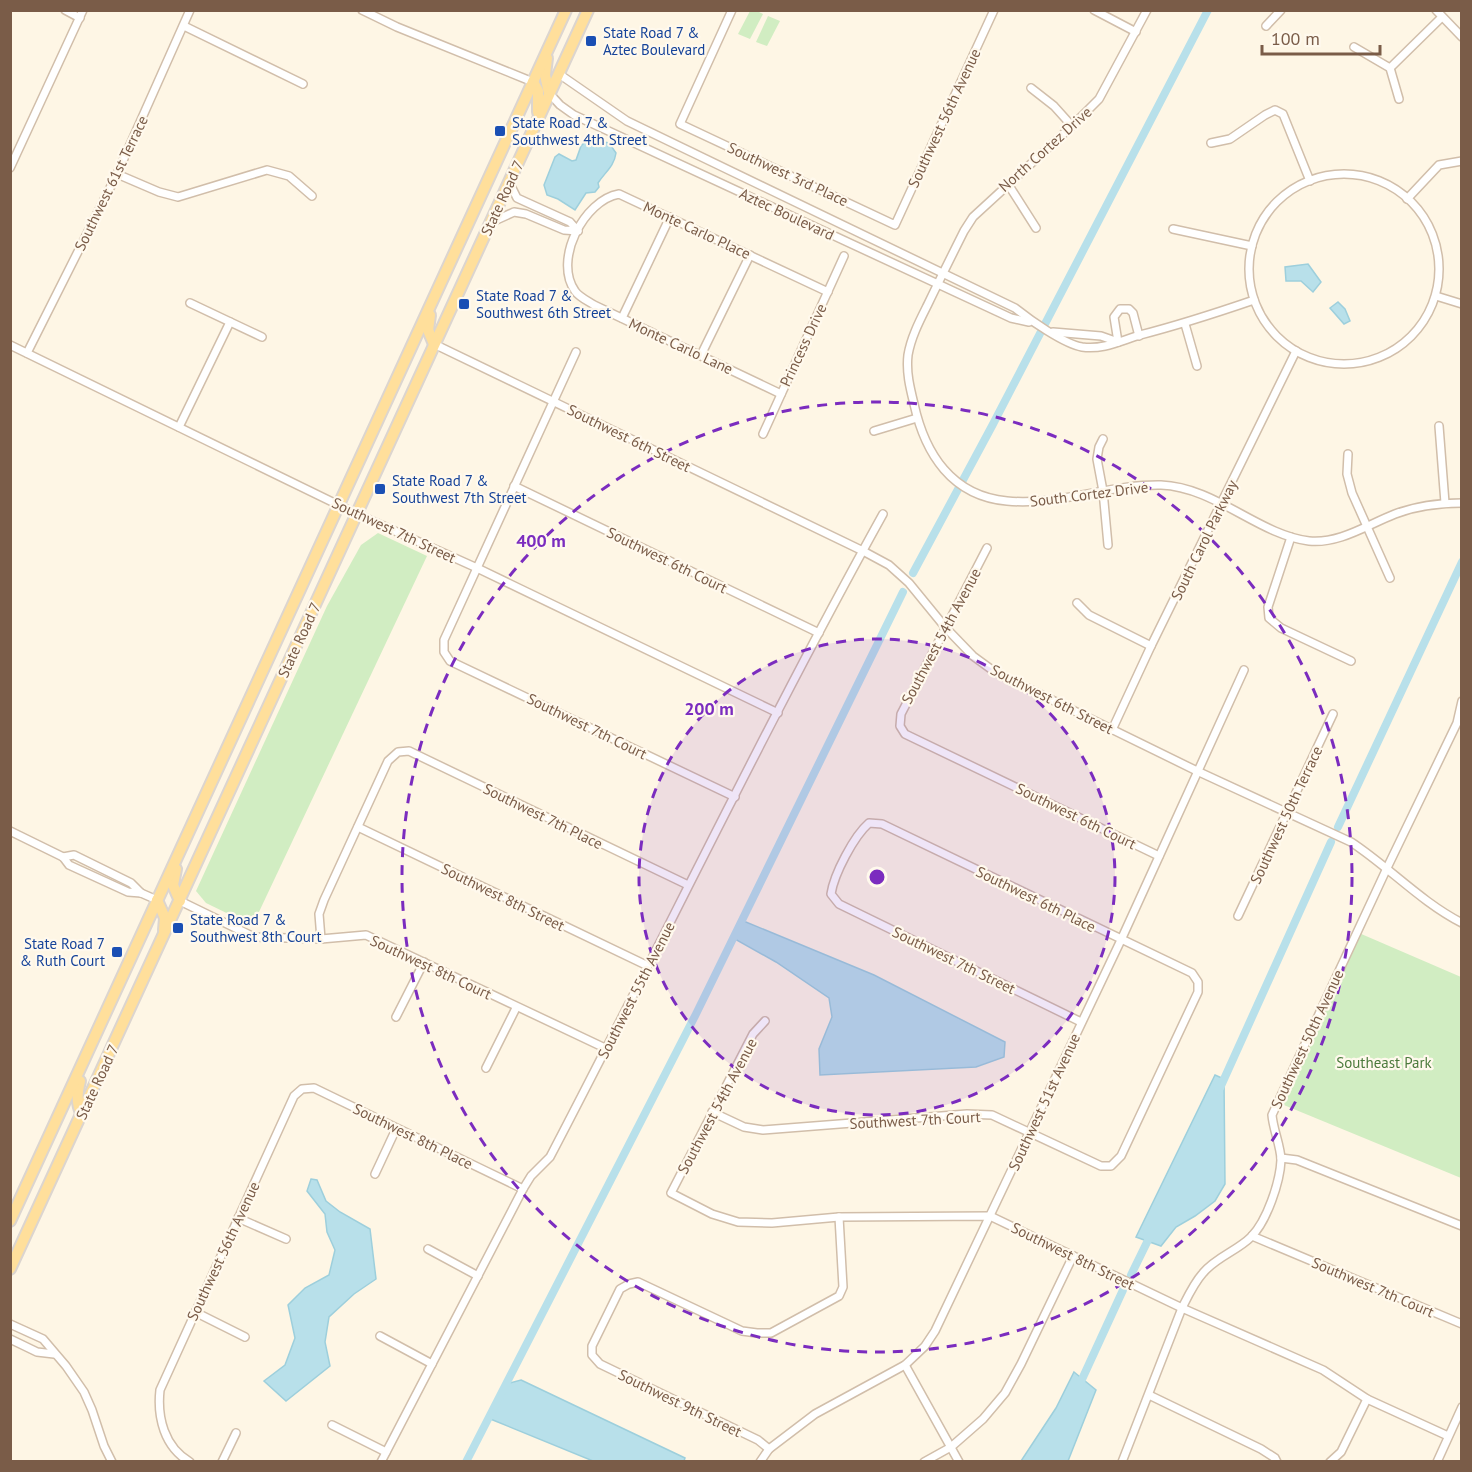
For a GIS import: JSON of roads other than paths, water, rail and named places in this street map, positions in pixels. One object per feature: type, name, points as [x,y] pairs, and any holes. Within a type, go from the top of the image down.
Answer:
[{"type":"main road","name":"State Road 7","points":[[10,1221],[566,10]]},
{"type":"main road","name":"State Road 7","points":[[10,1269],[588,10]]},
{"type":"main road","points":[[549,46],[545,75],[549,93]]},
{"type":"main road","points":[[533,82],[538,91],[537,121]]},
{"type":"main road","points":[[431,306],[428,330],[434,344]]},
{"type":"main road","points":[[177,857],[173,885],[180,900]]},
{"type":"main road","points":[[158,900],[165,918],[164,933]]},
{"type":"main road","points":[[82,1115],[78,1107],[77,1094],[86,1057]]},
{"type":"street","points":[[10,168],[81,14],[65,10]]},
{"type":"street","name":"Southwest 61st Terrace","points":[[27,353],[117,174],[190,10]]},
{"type":"street","points":[[362,10],[533,82]]},
{"type":"street","name":"Southwest 3rd Place","points":[[732,10],[680,124],[895,225]]},
{"type":"street","name":"Southwest 56th Avenue","points":[[895,225],[994,10]]},
{"type":"street","points":[[1094,10],[1136,32]]},
{"type":"street","name":"North Cortez Drive","points":[[938,284],[972,217],[1099,99],[1147,10]]},
{"type":"street","points":[[1266,26],[1281,10]]},
{"type":"street","points":[[1436,10],[1461,37]]},
{"type":"street","points":[[1390,68],[1442,17]]},
{"type":"street","points":[[184,26],[303,84]]},
{"type":"street","points":[[1354,47],[1390,68],[1399,99]]},
{"type":"street","name":"Aztec Boulevard","points":[[559,74],[627,121],[1016,308],[1032,322],[1069,343],[1105,347],[1185,324],[1254,300]]},
{"type":"street","points":[[1031,88],[1054,106],[1072,126]]},
{"type":"street","name":"Aztec Boulevard","points":[[549,93],[574,115],[1011,318],[1032,322]]},
{"type":"street","points":[[1211,143],[1230,139],[1275,110],[1283,114],[1310,181]]},
{"type":"street","points":[[1407,199],[1439,165],[1461,161]]},
{"type":"street","points":[[117,174],[159,192],[178,197],[267,170],[289,176],[312,196]]},
{"type":"street","points":[[1335,175],[1361,176],[1386,184],[1407,199],[1425,219],[1436,243],[1439,270],[1436,296],[1427,316],[1415,333],[1398,347],[1379,358],[1366,362],[1337,364],[1309,358],[1296,351],[1270,329],[1254,300],[1249,264],[1252,246],[1261,222],[1287,193],[1310,181],[1335,175]]},
{"type":"street","points":[[509,182],[517,198],[570,222],[578,231]]},
{"type":"street","points":[[1008,184],[1036,228]]},
{"type":"street","name":"Monte Carlo Place","points":[[578,231],[583,220],[599,202],[619,194],[828,292]]},
{"type":"street","points":[[490,224],[514,212],[526,214],[564,231],[578,231]]},
{"type":"street","points":[[622,318],[670,217]]},
{"type":"street","points":[[1173,229],[1252,246]]},
{"type":"street","name":"Monte Carlo Lane","points":[[578,231],[571,245],[568,270],[570,282],[576,293],[594,305],[781,394]]},
{"type":"street","points":[[881,257],[885,246]]},
{"type":"street","points":[[700,356],[750,255]]},
{"type":"street","name":"Princess Drive","points":[[763,434],[844,256]]},
{"type":"street","name":"South Cortez Drive","points":[[938,284],[918,326],[908,355],[907,371],[917,418],[931,454],[950,476],[967,488],[990,498],[1020,502],[1163,485],[1191,491],[1291,537],[1311,541],[1326,541],[1406,510],[1461,502]]},
{"type":"street","points":[[1436,296],[1461,304]]},
{"type":"street","points":[[190,303],[262,338]]},
{"type":"street","points":[[1118,342],[1114,317],[1119,309],[1129,309],[1133,313],[1139,336]]},
{"type":"street","points":[[179,427],[230,322]]},
{"type":"street","points":[[1185,324],[1197,366]]},
{"type":"street","name":"Aztec Boulevard","points":[[1052,332],[1101,336],[1118,342]]},
{"type":"street","name":"Southwest 6th Street","points":[[434,344],[889,565],[909,583],[945,627],[973,656],[995,672],[1197,771],[1351,842],[1446,915],[1461,923]]},
{"type":"street","name":"Southwest 7th Street","points":[[10,345],[357,514],[477,568],[778,712]]},
{"type":"street","name":"South Carol Parkway","points":[[1112,730],[1296,351]]},
{"type":"street","points":[[477,568],[576,352]]},
{"type":"street","points":[[874,431],[917,418]]},
{"type":"street","points":[[1439,426],[1445,503]]},
{"type":"street","points":[[1103,439],[1097,459],[1103,491],[1108,545]]},
{"type":"street","points":[[1348,454],[1347,474],[1352,494],[1390,578]]},
{"type":"street","name":"Southwest 6th Court","points":[[514,486],[819,633]]},
{"type":"street","name":"Southwest 55th Avenue","points":[[381,1461],[523,1189],[531,1176],[550,1157],[607,1049],[687,885],[883,514]]},
{"type":"street","points":[[1291,537],[1268,607],[1269,618],[1281,628],[1352,661]]},
{"type":"street","name":"Southwest 54th Avenue","points":[[900,726],[901,714],[987,548]]},
{"type":"street","name":"Southwest 7th Court","points":[[477,568],[444,640],[444,652],[450,661],[735,796]]},
{"type":"street","points":[[1077,603],[1089,615],[1151,646]]},
{"type":"street","name":"Southwest 51st Avenue","points":[[759,1461],[769,1449],[815,1414],[905,1365],[925,1346],[935,1331],[1121,940],[1244,670]]},
{"type":"street","name":"Southwest 50th Avenue","points":[[1122,1461],[1182,1308],[1193,1287],[1204,1272],[1252,1236],[1269,1209],[1281,1158],[1273,1130],[1272,1115],[1387,868],[1459,724],[1461,701]]},
{"type":"street","name":"Southwest 50th Terrace","points":[[1238,916],[1333,714]]},
{"type":"street","name":"Southwest 6th Court","points":[[900,726],[905,734],[1159,856]]},
{"type":"street","name":"Southwest 7th Place","points":[[358,827],[388,761],[398,753],[409,751],[687,885]]},
{"type":"street","name":"Southwest 6th Place","points":[[831,894],[833,883],[861,830],[869,823],[882,825],[1192,973],[1198,982],[1198,992],[1120,1156],[1111,1166]]},
{"type":"street","points":[[321,939],[319,914],[358,827]]},
{"type":"street","name":"Southwest 8th Street","points":[[358,827],[648,966]]},
{"type":"street","points":[[10,831],[63,857],[74,855],[131,883],[141,893],[158,900]]},
{"type":"street","name":"Southwest 7th Street","points":[[831,894],[839,904],[1081,1022]]},
{"type":"street","name":"Southwest 8th Court","points":[[180,900],[254,937],[321,939],[366,935],[516,1008],[607,1049]]},
{"type":"street","points":[[396,1017],[424,962]]},
{"type":"street","points":[[486,1068],[516,1008]]},
{"type":"street","name":"Southwest 54th Avenue","points":[[671,1193],[753,1034],[765,1022]]},
{"type":"street","name":"Southwest 8th Place","points":[[302,1089],[314,1088],[523,1189]]},
{"type":"street","name":"Southwest 56th Avenue","points":[[189,1461],[166,1437],[158,1407],[160,1390],[294,1096],[302,1089]]},
{"type":"street","name":"Southwest 7th Court","points":[[712,1112],[744,1127],[764,1130],[967,1114],[992,1115],[1101,1166],[1111,1166]]},
{"type":"street","points":[[375,1174],[396,1129]]},
{"type":"street","points":[[1281,1158],[1298,1160],[1461,1226]]},
{"type":"street","name":"Southwest 8th Street","points":[[671,1193],[712,1214],[738,1222],[772,1223],[839,1217],[990,1216],[1182,1308],[1323,1370],[1367,1398],[1448,1436]]},
{"type":"street","name":"Southwest 9th Street","points":[[769,1449],[758,1440],[600,1364],[592,1355],[592,1346],[620,1289],[638,1282],[742,1330],[771,1333],[839,1296],[843,1287],[839,1217]]},
{"type":"street","points":[[238,1218],[286,1239]]},
{"type":"street","name":"Southwest 7th Court","points":[[1252,1236],[1461,1324]]},
{"type":"street","points":[[428,1249],[478,1276]]},
{"type":"street","points":[[924,1461],[951,1447],[983,1419],[1005,1393],[1022,1364],[1073,1256]]},
{"type":"street","points":[[195,1312],[245,1337]]},
{"type":"street","points":[[10,1324],[43,1340],[66,1366],[84,1392],[112,1461]]},
{"type":"street","points":[[380,1336],[432,1364]]},
{"type":"street","points":[[10,1339],[37,1352],[54,1354]]},
{"type":"street","points":[[905,1365],[959,1461]]},
{"type":"street","points":[[1149,1395],[1261,1449],[1277,1461]]},
{"type":"street","points":[[1330,1461],[1341,1452],[1367,1398]]},
{"type":"street","points":[[1437,1461],[1461,1407]]},
{"type":"street","points":[[332,1425],[386,1452]]},
{"type":"street","points":[[222,1461],[236,1433]]},
{"type":"water","points":[[588,139],[609,143],[616,153],[611,166],[598,183],[599,187],[595,192],[586,193],[575,210],[547,195],[544,185],[555,157],[559,154],[572,161],[576,160],[581,146]]},
{"type":"water","points":[[1308,264],[1321,282],[1313,292],[1301,281],[1286,281],[1285,267]]},
{"type":"water","points":[[1338,302],[1345,309],[1350,321],[1344,324],[1330,308]]},
{"type":"water","points":[[741,920],[874,975],[1005,1042],[1004,1057],[976,1067],[820,1075],[819,1049],[832,1017],[829,998],[776,962],[733,938]]},
{"type":"water","points":[[1215,1075],[1224,1079],[1225,1184],[1215,1201],[1176,1227],[1161,1246],[1136,1237]]},
{"type":"water","points":[[311,1179],[317,1180],[326,1201],[370,1229],[376,1279],[354,1294],[329,1317],[325,1342],[330,1366],[286,1401],[264,1381],[285,1365],[295,1338],[288,1305],[305,1288],[329,1275],[335,1250],[327,1232],[325,1214],[307,1191]]},
{"type":"water","points":[[1074,1372],[1096,1390],[1068,1461],[1021,1461],[1056,1408]]},
{"type":"water","points":[[521,1380],[685,1458],[684,1461],[593,1461],[488,1418],[506,1384]]},
{"type":"waterway","points":[[913,573],[1208,10]]},
{"type":"waterway","points":[[1338,827],[1462,562]]},
{"type":"waterway","points":[[466,1462],[696,1014],[903,592]]},
{"type":"waterway","points":[[1220,1088],[1331,842]]},
{"type":"waterway","points":[[1131,1275],[1152,1232]]},
{"type":"waterway","points":[[1078,1388],[1123,1290]]},
{"type":"place","name":"State Road 7 & Aztec Boulevard","points":[[591,41]]},
{"type":"place","name":"State Road 7 & Southwest 4th Street","points":[[500,131]]},
{"type":"place","name":"State Road 7 & Southwest 6th Street","points":[[464,304]]},
{"type":"place","name":"State Road 7 & Southwest 7th Street","points":[[380,489]]},
{"type":"place","name":"State Road 7 & Southwest 8th Court","points":[[178,928]]},
{"type":"place","name":"State Road 7 & Ruth Court","points":[[117,952]]},
{"type":"park label","name":"Southeast Park","points":[[1384,1062]]}]
